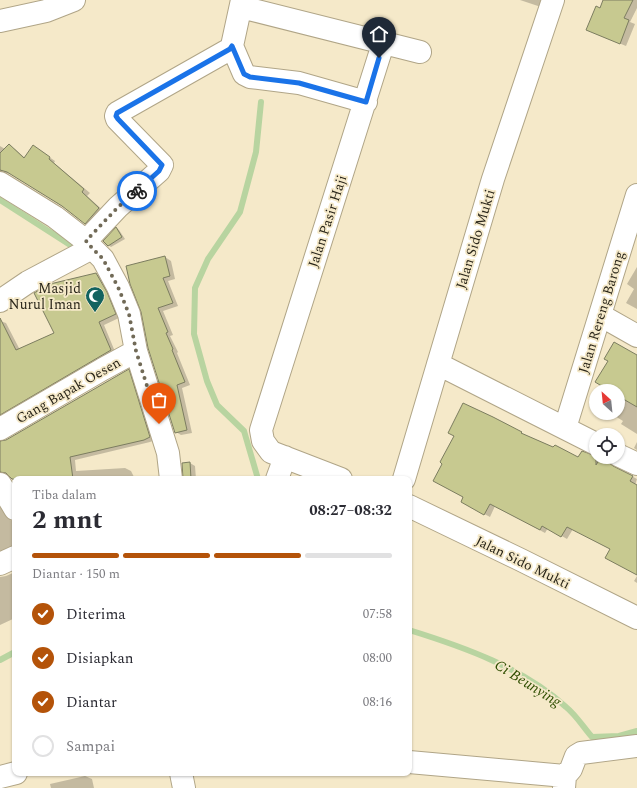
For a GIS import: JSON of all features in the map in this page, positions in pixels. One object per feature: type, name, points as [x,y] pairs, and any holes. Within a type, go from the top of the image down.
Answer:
[{"type":"street","points":[[0,21],[46,11],[74,0]]},
{"type":"street","name":"Jalan Sido Mukti","points":[[405,476],[493,179],[553,0]]},
{"type":"street","points":[[0,301],[89,244],[118,207],[159,171],[162,165],[118,119],[116,116],[117,113],[230,49],[246,6],[383,44],[420,52]]},
{"type":"street","name":"Jalan Pasir Haji","points":[[333,476],[271,452],[263,441],[262,430],[383,44]]},
{"type":"street","points":[[232,46],[244,74],[250,77],[299,83],[366,102]]},
{"type":"street","points":[[0,183],[55,217],[89,244],[103,259],[118,287],[129,314],[136,351],[168,454],[171,476]]},
{"type":"street","name":"Jalan Rereng Barong","points":[[565,428],[637,195]]},
{"type":"street","points":[[600,315],[637,336]]},
{"type":"street","name":"Gang Bapak Oesen","points":[[0,429],[103,368],[136,351]]},
{"type":"street","points":[[438,364],[589,440]]},
{"type":"street","points":[[278,476],[285,457]]},
{"type":"street","points":[[625,458],[637,464]]},
{"type":"street","points":[[0,484],[12,503]]},
{"type":"street","name":"Jalan Sido Mukti","points":[[412,507],[637,618]]},
{"type":"street","points":[[0,564],[12,558]]},
{"type":"street","points":[[412,762],[565,782],[576,756],[580,753],[637,746]]},
{"type":"street","points":[[0,777],[12,774]]},
{"type":"street","points":[[182,776],[184,788]]},
{"type":"building","points":[[603,0],[633,0],[624,18],[629,20],[620,44],[586,30],[596,6],[600,8]]},
{"type":"building","points":[[9,144],[24,158],[33,145],[50,157],[49,159],[84,189],[82,192],[99,208],[85,224],[62,206],[7,172],[0,170],[0,153]]},
{"type":"building","points":[[116,227],[122,237],[108,246],[103,241]]},
{"type":"building","points":[[165,256],[170,276],[163,278],[173,303],[158,308],[168,332],[166,333],[173,349],[172,350],[185,382],[177,385],[187,430],[175,433],[148,348],[141,312],[130,284],[126,266]]},
{"type":"building","points":[[96,273],[107,292],[116,314],[99,322],[111,350],[0,415],[0,318],[16,350],[54,333],[34,293],[50,284]]},
{"type":"building","points":[[614,342],[637,355],[637,407],[625,400],[625,384],[598,384],[595,382],[608,361],[604,359]]},
{"type":"building","points":[[129,369],[150,437],[144,440],[70,457],[73,476],[12,476],[12,479],[6,473],[0,472],[0,441],[6,440]]},
{"type":"building","points":[[463,403],[522,432],[521,433],[553,447],[555,445],[578,457],[582,451],[589,454],[589,464],[610,464],[633,476],[630,481],[637,485],[637,575],[605,558],[610,549],[567,527],[561,537],[542,526],[540,530],[490,504],[484,515],[461,502],[463,497],[433,481],[442,464],[440,462],[454,436],[448,433]]},
{"type":"building","points":[[190,462],[191,476],[183,476],[182,463]]},
{"type":"waterway","points":[[257,476],[244,431],[217,405],[207,381],[194,334],[195,288],[208,259],[240,212],[256,152],[261,102]]},
{"type":"waterway","points":[[0,200],[78,250]]},
{"type":"waterway","name":"Ci Beunying","points":[[412,631],[492,660],[531,681],[570,710],[592,737],[619,736],[637,731]]},
{"type":"waterway","name":"Ci Beunying","points":[[0,660],[12,654]]},
{"type":"way so far","points":[[137,191],[118,207],[86,241],[103,259],[118,287],[129,314],[136,351],[159,424]]},
{"type":"place","name":"Masjid Nurul Iman","points":[[95,313]]},
{"type":"route","points":[[137,191],[159,171],[162,165],[118,119],[116,116],[117,113],[230,49],[232,46],[244,74],[250,77],[299,83],[366,102],[379,58]]}]
